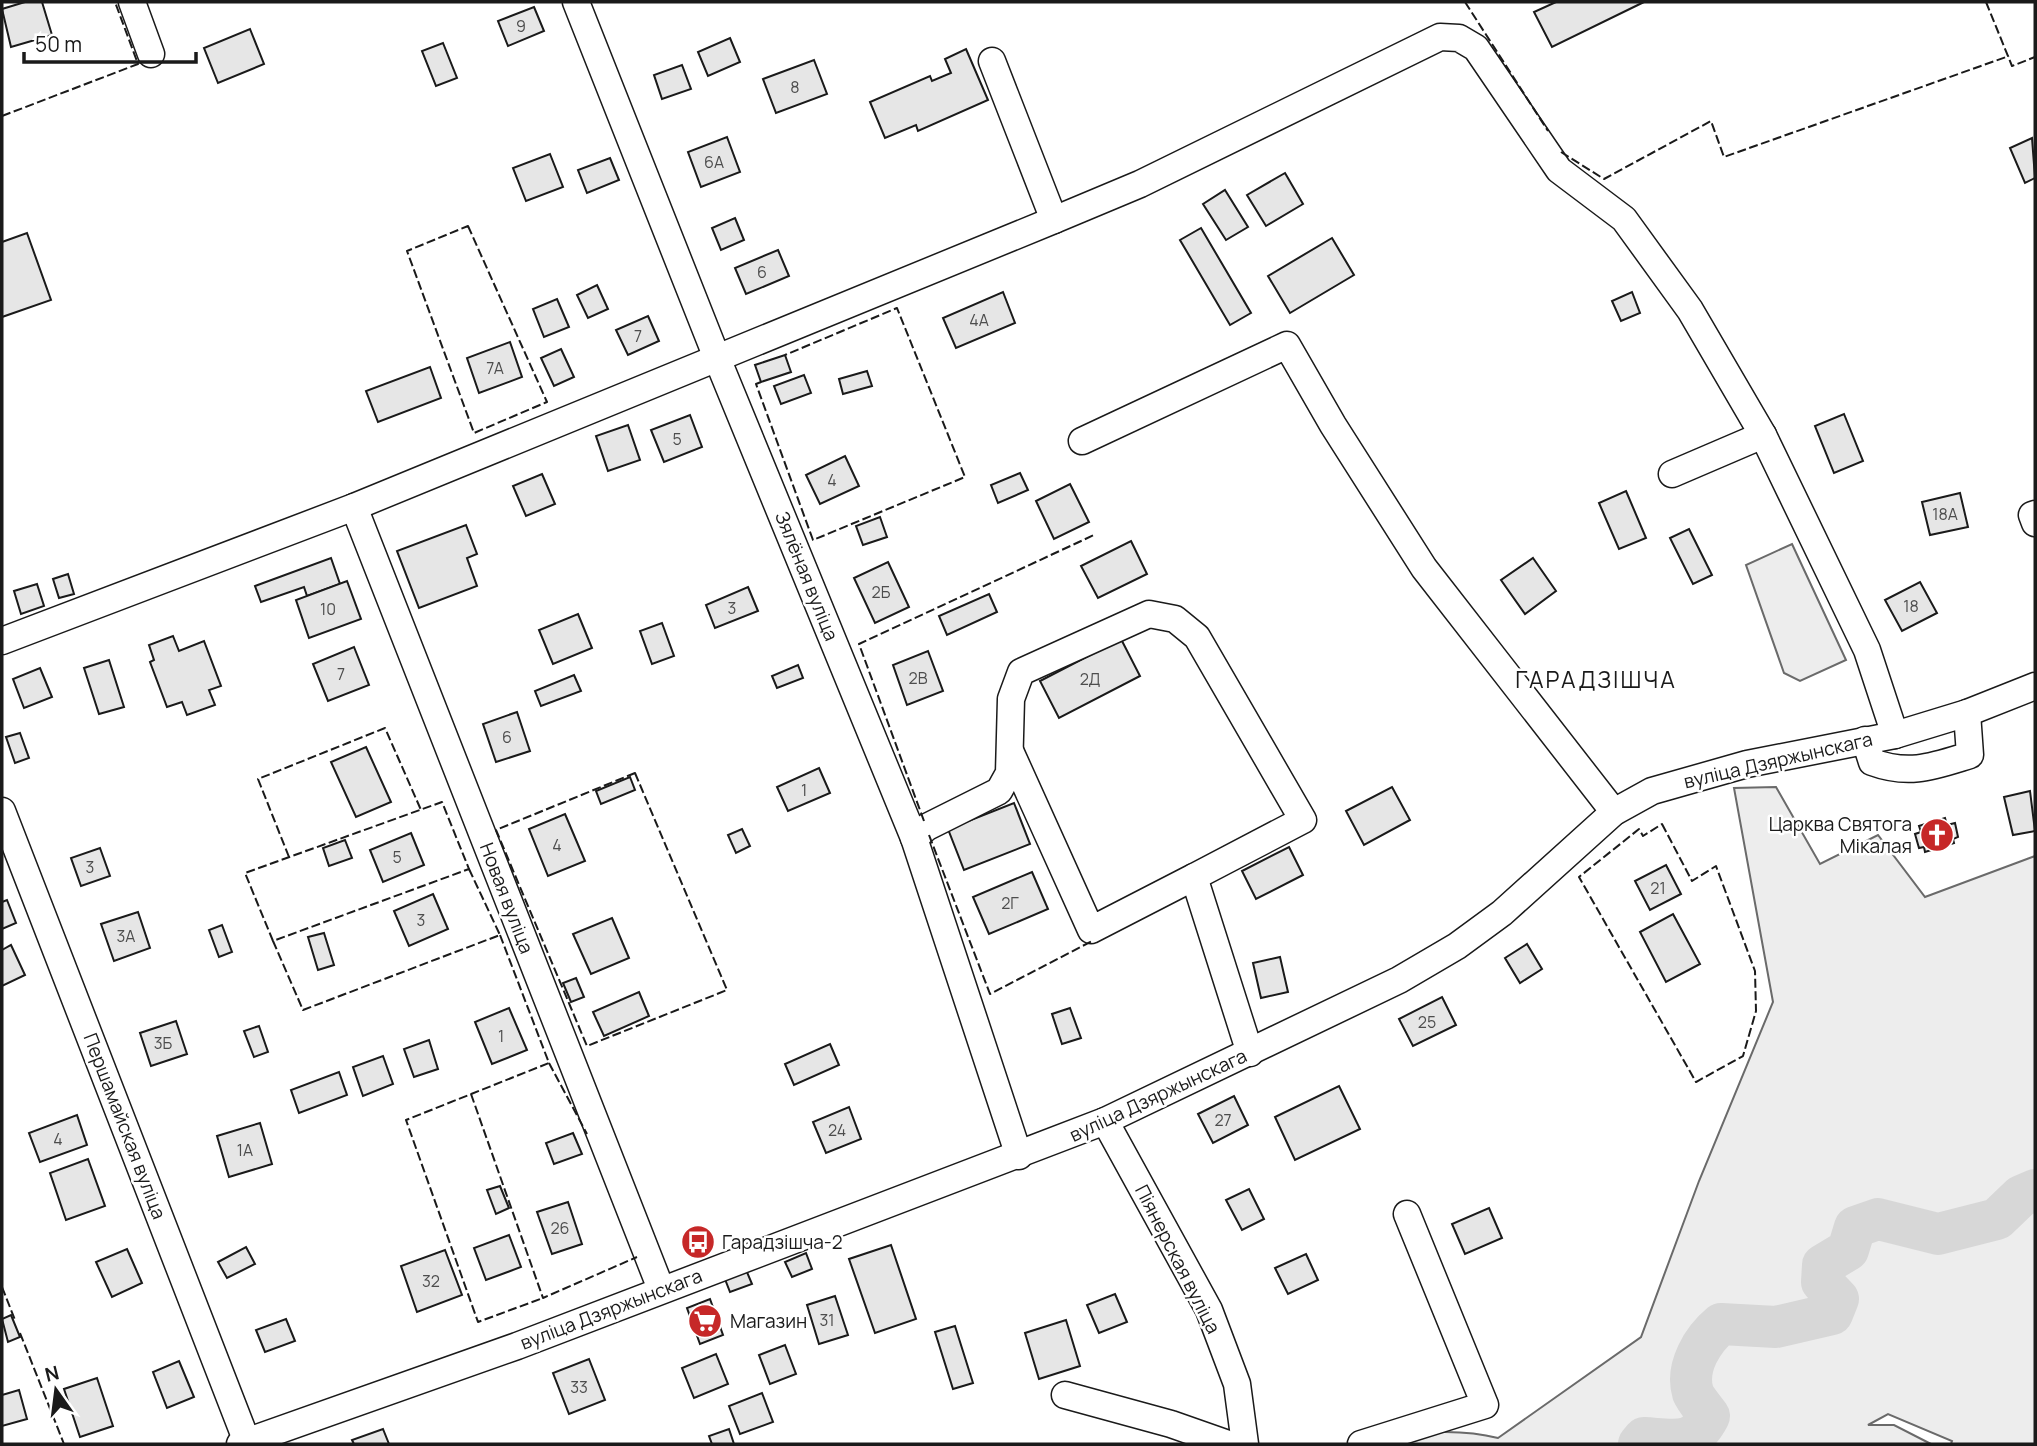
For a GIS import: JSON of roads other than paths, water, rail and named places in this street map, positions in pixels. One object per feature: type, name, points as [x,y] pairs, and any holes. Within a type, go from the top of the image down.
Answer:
[{"type":"street","points":[[132,2],[151,54]]},
{"type":"street","name":"Зялёная вуліца","points":[[576,2],[717,358],[914,838],[1019,1156]]},
{"type":"street","points":[[2,641],[354,507],[1140,184],[1440,37],[1459,38],[1476,48],[1559,170],[1624,219],[1690,310],[1763,435],[1867,650],[1895,734]]},
{"type":"street","points":[[992,61],[1054,220]]},
{"type":"street","points":[[1082,442],[1287,345],[1333,425],[1424,568],[1614,812]]},
{"type":"street","points":[[1672,474],[1763,435]]},
{"type":"street","name":"Новая вуліца","points":[[354,507],[661,1289]]},
{"type":"street","points":[[2035,514],[2032,515],[2035,523]]},
{"type":"street","points":[[914,838],[927,827],[999,791],[1009,773],[1011,699],[1021,673],[1149,614],[1175,619],[1197,637],[1303,820],[1091,930],[1010,749]]},
{"type":"street","name":"вуліца Дзяржынскага","points":[[244,1443],[517,1346],[1105,1121],[1399,980],[1457,946],[1502,913],[1614,812],[1652,791],[1701,775],[1895,734],[1967,713],[2035,686]]},
{"type":"street","points":[[1865,740],[1872,762],[1889,768],[1916,771],[1970,755],[1967,713]]},
{"type":"street","name":"Першамайская вуліца","points":[[2,811],[244,1443]]},
{"type":"street","points":[[1194,877],[1250,1053]]},
{"type":"street","name":"Піянерская вуліца","points":[[1105,1121],[1209,1310],[1237,1384],[1245,1444]]},
{"type":"street","points":[[1361,1444],[1485,1405],[1407,1214]]},
{"type":"street","points":[[1065,1395],[1171,1424],[1228,1444]]},
{"type":"waterway","points":[[1639,1444],[1644,1438],[1683,1439],[1690,1437],[1703,1426],[1709,1416],[1693,1393],[1691,1373],[1697,1354],[1721,1324],[1776,1327],[1832,1314],[1838,1299],[1822,1282],[1823,1265],[1848,1250],[1855,1227],[1878,1219],[1938,1234],[1997,1219],[2021,1196],[2035,1190]]},
{"type":"waterway","points":[[1688,1440],[1691,1444]]},
{"type":"place","name":"Царква Святога Мікалая","points":[[1937,835]]},
{"type":"place","name":"Гарадзішча-2","points":[[698,1242]]},
{"type":"place","name":"Магазин","points":[[705,1321]]},
{"type":"district","name":"ГАРАДЗІШЧА","points":[[1596,679]]}]
